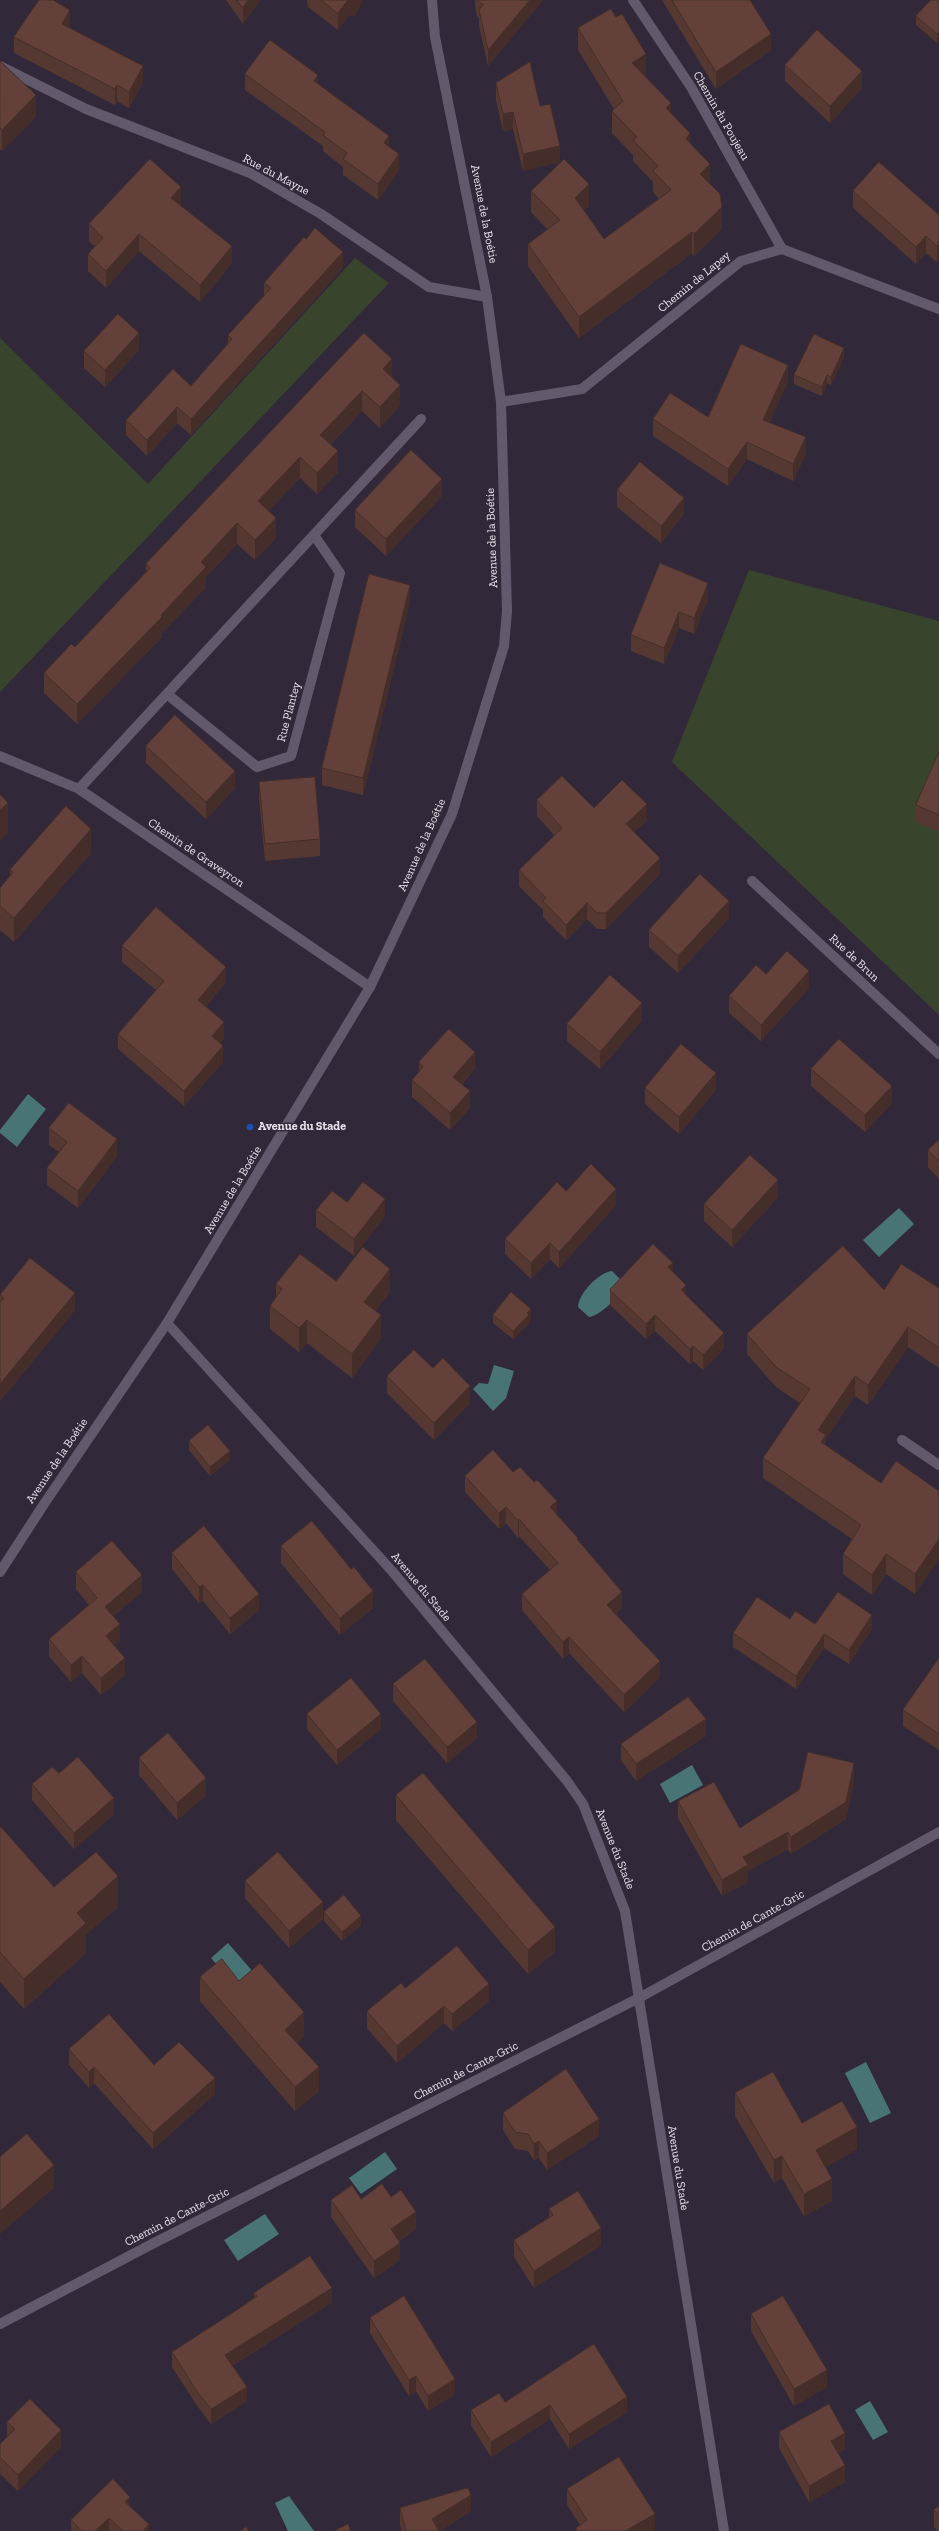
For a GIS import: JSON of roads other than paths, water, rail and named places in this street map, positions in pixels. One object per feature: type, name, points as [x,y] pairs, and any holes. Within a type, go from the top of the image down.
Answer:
[{"type":"street","name":"Avenue de la Boétie","points":[[0,1572],[44,1504],[167,1323],[370,987],[452,814],[504,646],[507,611],[501,402],[487,297],[435,37],[432,0]]},
{"type":"street","name":"Chemin du Poujeau","points":[[633,0],[691,88],[782,249]]},
{"type":"street","name":"Rue du Mayne","points":[[0,66],[86,109],[250,173],[321,214],[429,287],[487,297]]},
{"type":"street","points":[[782,249],[939,309]]},
{"type":"street","name":"Chemin de Lapey","points":[[501,402],[582,389],[742,261],[782,249]]},
{"type":"street","points":[[78,789],[422,419]]},
{"type":"street","name":"Rue Plantey","points":[[167,694],[257,767],[291,756],[340,573],[314,536]]},
{"type":"street","name":"Chemin de Graveyron","points":[[0,756],[78,789],[370,987]]},
{"type":"street","name":"Rue de Brun","points":[[752,881],[939,1054]]},
{"type":"street","name":"Avenue du Stade","points":[[167,1323],[392,1571],[566,1781],[583,1804],[625,1911],[724,2531]]},
{"type":"street","points":[[902,1440],[939,1465]]},
{"type":"street","name":"Chemin de Cante-Gric","points":[[0,2324],[154,2243],[638,1998],[939,1832]]},
{"type":"place","name":"Avenue du Stade","points":[[250,1127]]}]
